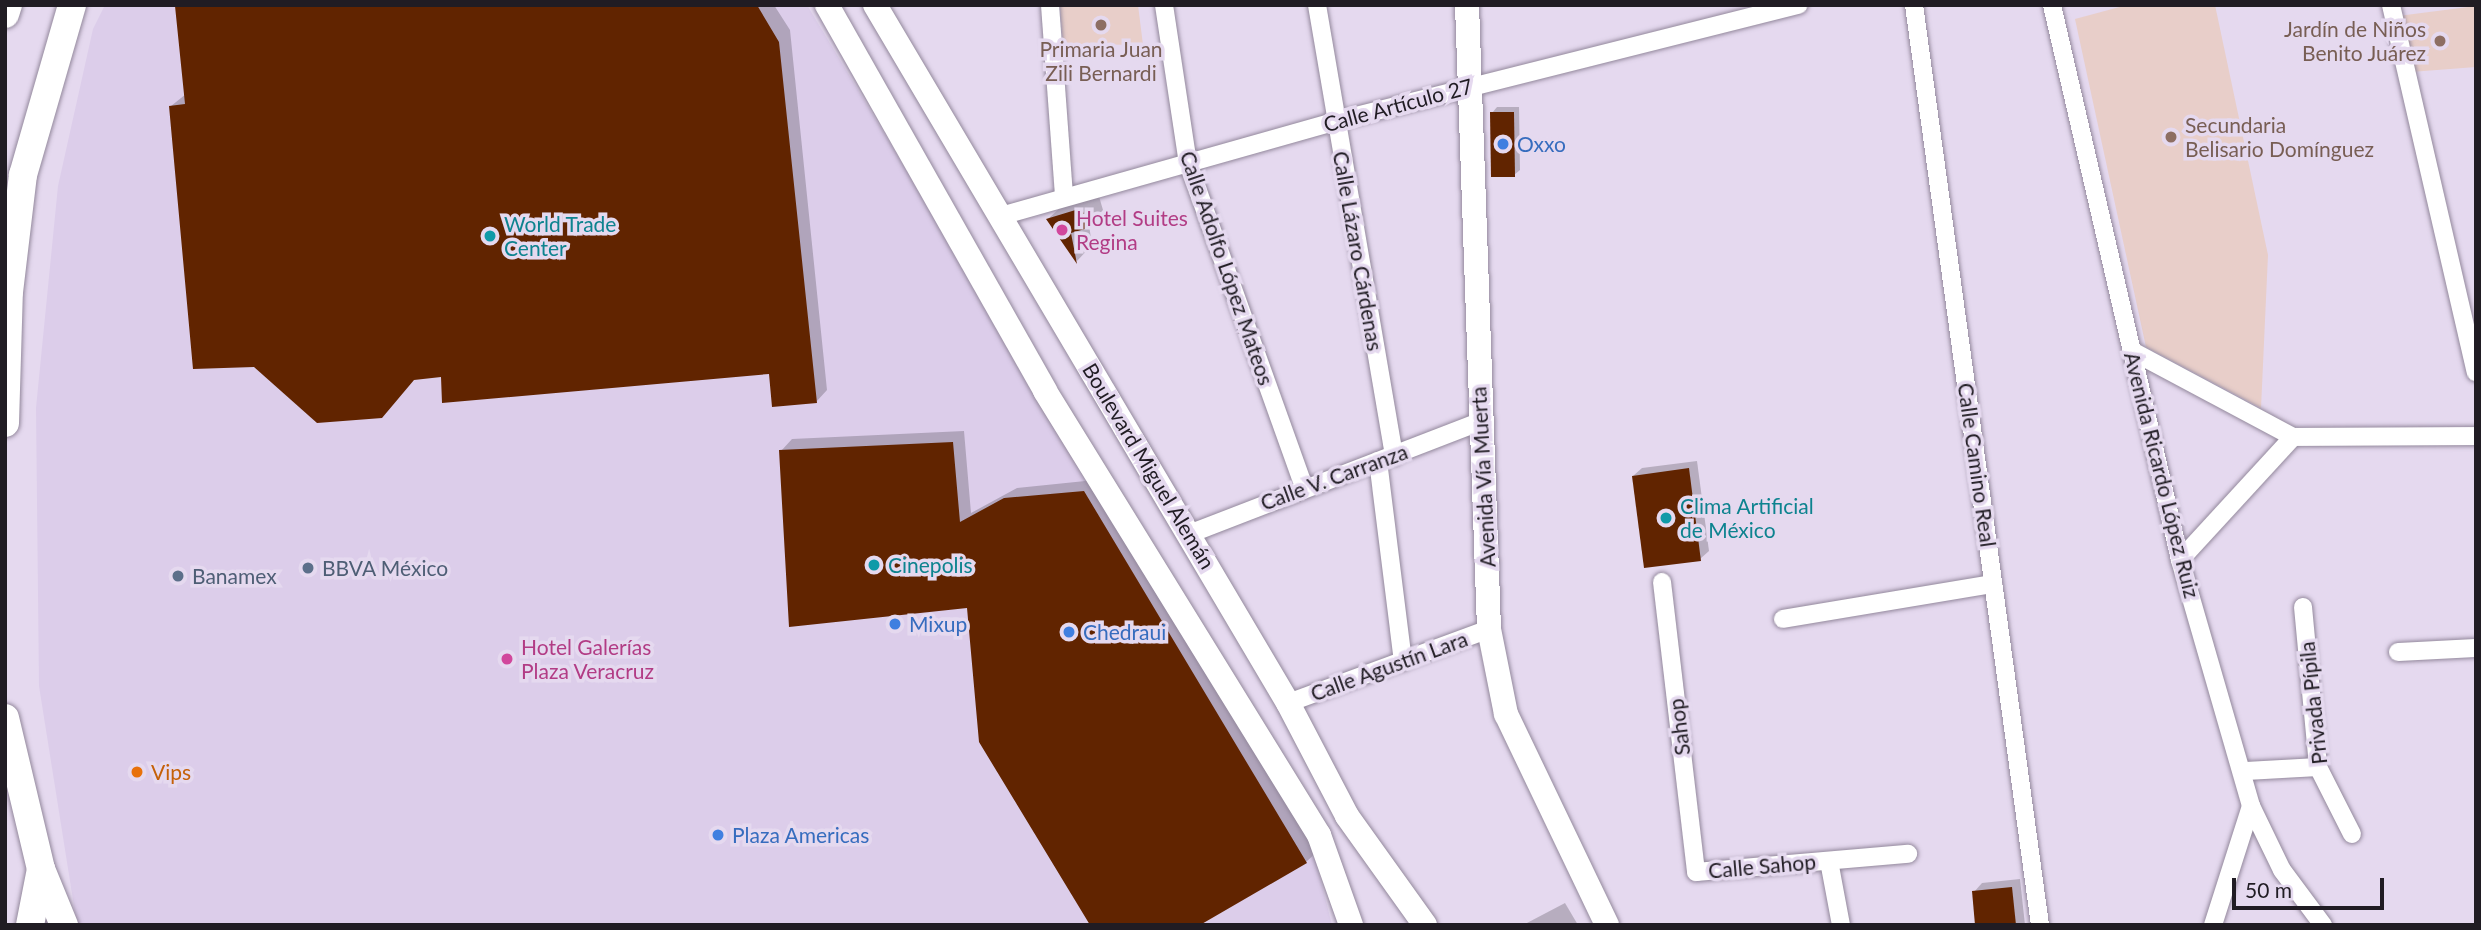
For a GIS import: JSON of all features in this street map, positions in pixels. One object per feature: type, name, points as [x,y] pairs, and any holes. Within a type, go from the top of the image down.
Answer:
[{"type":"main road","points":[[5,14],[8,5]]},
{"type":"main road","points":[[5,422],[9,292],[23,175],[72,5]]},
{"type":"main road","points":[[827,5],[1045,391],[1319,835],[1351,925]]},
{"type":"main road","name":"Boulevard Miguel Alemán","points":[[876,6],[1288,703],[1347,816],[1425,925]]},
{"type":"main road","name":"Avenida Vía Muerta","points":[[1466,6],[1489,629],[1506,714],[1607,925]]},
{"type":"main road","points":[[5,718],[41,869],[65,925]]},
{"type":"main road","points":[[30,925],[41,869]]},
{"type":"street","points":[[1049,5],[1064,195]]},
{"type":"street","name":"Calle Adolfo López Mateos","points":[[1164,5],[1188,163],[1303,485]]},
{"type":"street","name":"Calle Lázaro Cárdenas","points":[[1317,5],[1386,458],[1403,662]]},
{"type":"street","name":"Calle Artículo 27","points":[[1001,216],[1064,195],[1336,121],[1799,5]]},
{"type":"street","name":"Calle Camino Real","points":[[1914,5],[2040,925]]},
{"type":"street","name":"Avenida Ricardo López Ruiz","points":[[2052,5],[2180,560],[2246,771],[2251,806],[2282,870],[2323,925]]},
{"type":"street","points":[[2392,5],[2476,372]]},
{"type":"street","points":[[2132,351],[2293,437],[2476,436]]},
{"type":"street","name":"Calle V. Carranza","points":[[1189,534],[1303,485],[1386,458],[1480,422]]},
{"type":"street","points":[[2180,560],[2293,437]]},
{"type":"street","name":"Sahop","points":[[1662,582],[1696,872]]},
{"type":"street","points":[[1783,619],[1993,584]]},
{"type":"street","name":"Privada Pípila","points":[[2303,607],[2318,767],[2352,834]]},
{"type":"street","name":"Calle Agustín Lara","points":[[1288,703],[1489,629]]},
{"type":"street","points":[[2398,652],[2476,648]]},
{"type":"street","points":[[2246,771],[2318,767]]},
{"type":"street","points":[[2213,925],[2251,806]]},
{"type":"street","name":"Calle Sahop","points":[[1696,872],[1908,854]]},
{"type":"street","points":[[1829,861],[1841,925]]},
{"type":"shaded area","points":[[105,5],[807,5],[1312,846],[1332,925],[77,925],[39,686],[36,408],[58,186],[93,29]]},
{"type":"shaded area","name":"Primaria Juan Zili Bernardi","points":[[1060,5],[1138,5],[1143,45],[1063,44]]},
{"type":"shaded area","name":"Secundaria Belisario Domínguez","points":[[2127,5],[2215,5],[2268,255],[2261,408],[2146,347],[2075,19]]},
{"type":"shaded area","name":"Jardín de Niños Benito Juárez","points":[[2476,6],[2476,67],[2411,72],[2398,16]]},
{"type":"building","name":"World Trade Center","points":[[757,5],[779,42],[817,403],[772,407],[769,374],[442,403],[441,377],[414,380],[382,418],[317,423],[254,367],[193,369],[169,106],[185,104],[175,6]]},
{"type":"building","name":"Oxxo","points":[[1490,112],[1514,112],[1515,177],[1491,177]]},
{"type":"building","points":[[1082,208],[1088,228],[1071,233],[1077,264],[1046,219]]},
{"type":"building","name":"Chedraui","points":[[953,442],[960,522],[1004,498],[1084,491],[1307,863],[1200,925],[1090,925],[979,742],[967,608],[789,627],[779,450]]},
{"type":"building","name":"Clima Artificial de México","points":[[1689,468],[1701,561],[1644,568],[1632,476]]},
{"type":"building","points":[[2012,887],[2016,925],[1975,925],[1972,891]]},
{"type":"place","name":"Primaria Juan Zili Bernardi","points":[[1101,25]]},
{"type":"place","name":"Jardín de Niños Benito Juárez","points":[[2440,41]]},
{"type":"place","name":"Secundaria Belisario Domínguez","points":[[2171,137]]},
{"type":"place","name":"Oxxo","points":[[1503,144]]},
{"type":"place","name":"Hotel Suites Regina","points":[[1062,230]]},
{"type":"place","name":"World Trade Center","points":[[490,236]]},
{"type":"place","name":"Clima Artificial de México","points":[[1666,518]]},
{"type":"place","name":"Cinepolis","points":[[874,565]]},
{"type":"place","name":"BBVA México","points":[[308,568]]},
{"type":"place","name":"Banamex","points":[[178,576]]},
{"type":"place","name":"Mixup","points":[[895,624]]},
{"type":"place","name":"Chedraui","points":[[1069,632]]},
{"type":"place","name":"Hotel Galerías Plaza Veracruz","points":[[507,659]]},
{"type":"place","name":"Vips","points":[[137,772]]},
{"type":"place","name":"Plaza Americas","points":[[718,835]]}]
